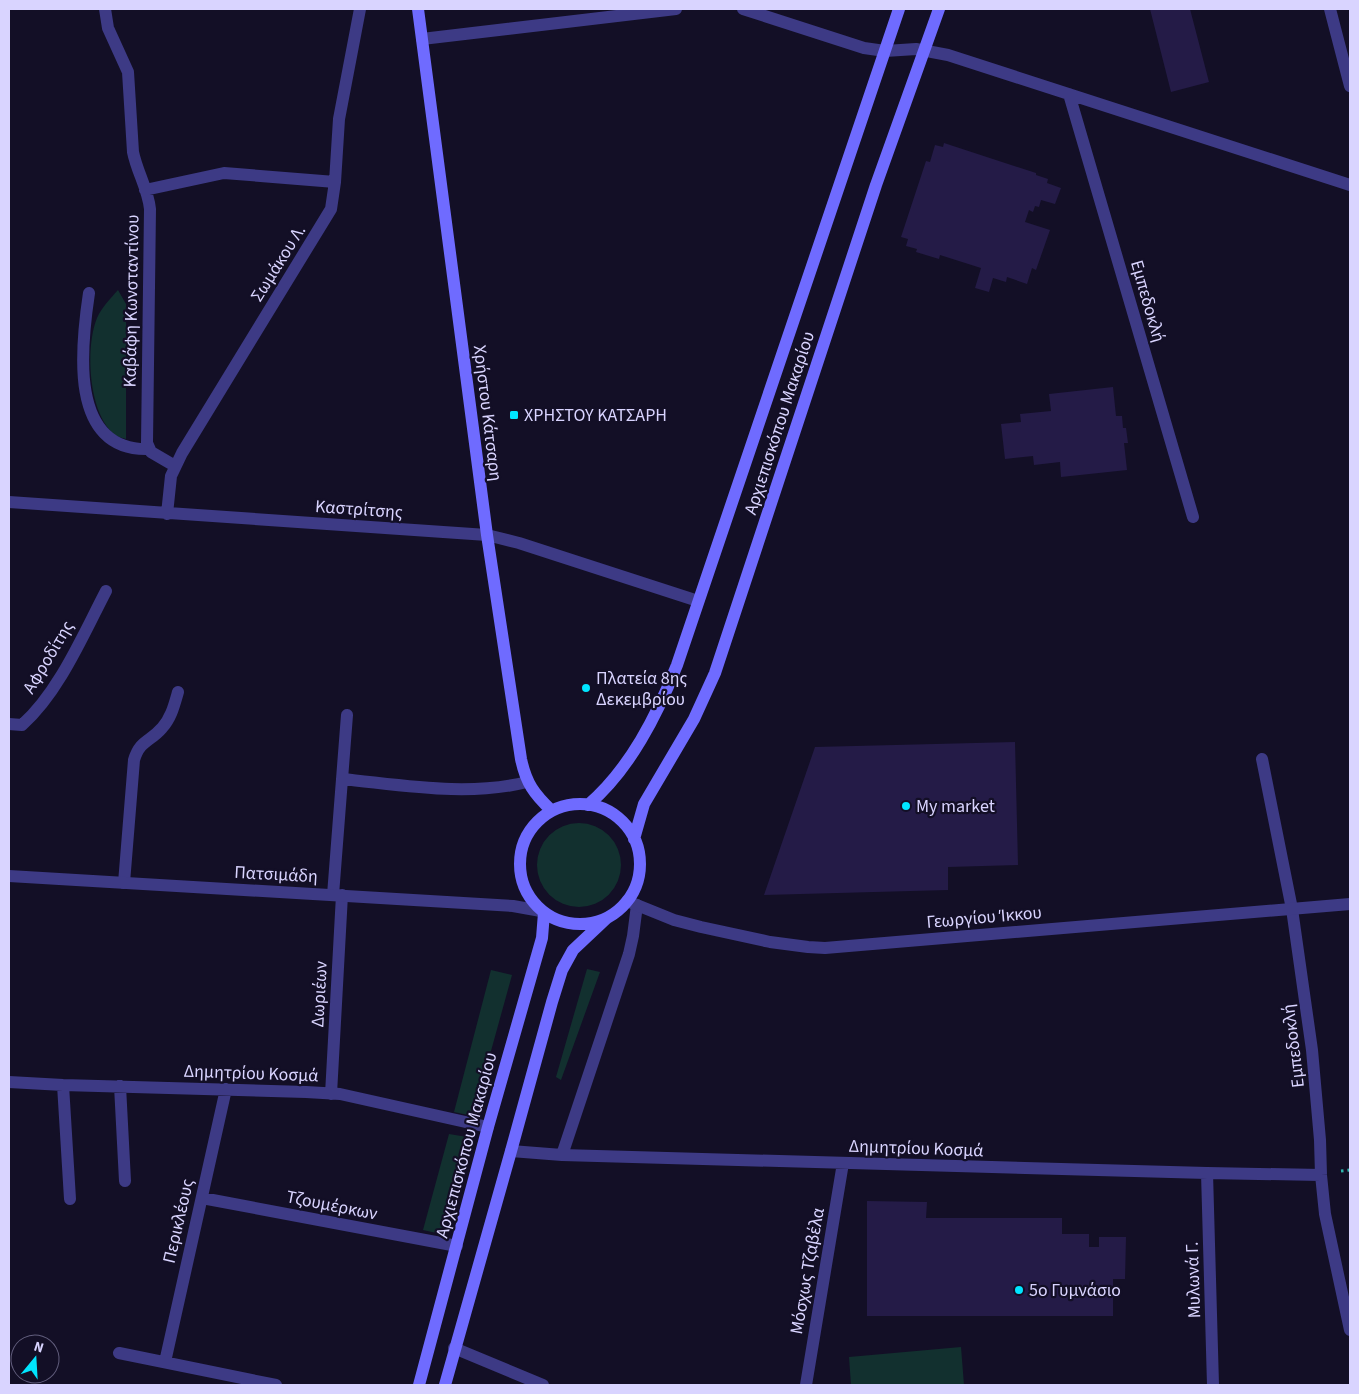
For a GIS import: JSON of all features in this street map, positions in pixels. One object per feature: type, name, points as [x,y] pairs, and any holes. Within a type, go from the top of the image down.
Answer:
[{"type":"main road","name":"Χρήστου Κάτσαρη","points":[[418,9],[487,535],[520,759],[527,782],[541,800],[552,810]]},
{"type":"main road","name":"Αρχιεπισκόπου Μακαρίου","points":[[588,805],[600,795],[624,766],[662,699],[677,664],[899,9]]},
{"type":"main road","name":"Αρχιεπισκόπου Μακαρίου","points":[[634,839],[644,804],[694,719],[715,673],[876,185],[939,9]]},
{"type":"main road","points":[[445,1385],[562,970],[573,950],[607,918],[632,903],[639,874],[639,852],[630,831],[607,810],[588,805],[565,806],[552,810],[539,819],[529,831],[522,844],[520,875],[525,889],[542,912],[553,919],[582,925],[607,918]]},
{"type":"main road","name":"Αρχιεπισκόπου Μακαρίου","points":[[419,1385],[488,1128],[542,938],[542,912]]},
{"type":"street","name":"Καβάφη Κωνσταντίνου","points":[[105,9],[108,28],[128,72],[133,152],[135,164],[146,190],[150,209],[146,435],[149,449]]},
{"type":"street","name":"Σωμάκου Λ.","points":[[166,514],[170,483],[175,466],[331,209],[335,182],[339,119],[360,9]]},
{"type":"street","points":[[422,39],[676,9]]},
{"type":"street","points":[[743,9],[864,48],[924,50],[948,56],[1350,185]]},
{"type":"street","points":[[1330,9],[1350,86]]},
{"type":"street","name":"Εμπεδοκλή","points":[[1069,94],[1193,517]]},
{"type":"street","points":[[146,190],[215,173],[335,182]]},
{"type":"street","points":[[89,293],[84,324],[83,359],[86,393],[97,426],[104,435],[115,443],[131,448],[149,449],[175,466]]},
{"type":"street","name":"Καστρίτσης","points":[[9,502],[487,535],[519,543],[698,601]]},
{"type":"street","name":"Αφροδίτης","points":[[9,724],[22,725],[54,688],[106,591]]},
{"type":"street","points":[[124,883],[134,760],[141,745],[168,721],[178,692]]},
{"type":"street","name":"Δωριέων","points":[[331,1094],[342,779],[347,715]]},
{"type":"street","name":"Εμπεδοκλή","points":[[1262,759],[1292,909],[1312,1050],[1320,1140],[1320,1175],[1325,1214],[1350,1330]]},
{"type":"street","points":[[342,779],[461,789],[486,788],[527,782]]},
{"type":"street","name":"Πατσιμάδη","points":[[9,876],[513,906],[542,912]]},
{"type":"street","points":[[562,1155],[629,954],[634,936],[632,903]]},
{"type":"street","name":"Γεωργίου Ίκκου","points":[[632,903],[674,920],[701,927],[770,942],[825,948],[1350,904]]},
{"type":"street","name":"Δημητρίου Κοσμά","points":[[9,1082],[340,1094],[488,1128]]},
{"type":"street","points":[[63,1085],[70,1199]]},
{"type":"street","points":[[120,1086],[125,1181]]},
{"type":"street","name":"Περικλέους","points":[[165,1362],[226,1089]]},
{"type":"street","name":"Δημητρίου Κοσμά","points":[[511,1151],[562,1155],[1320,1175]]},
{"type":"street","name":"Μόσχως Τζαβέλα","points":[[806,1385],[843,1163]]},
{"type":"street","name":"Μυλωνά Γ.","points":[[1207,1173],[1213,1385]]},
{"type":"street","name":"Τζουμέρκων","points":[[202,1198],[457,1246]]},
{"type":"street","points":[[454,1348],[543,1385]]},
{"type":"street","points":[[119,1353],[276,1385]]},
{"type":"green space","points":[[118,290],[126,304],[126,439],[115,435],[106,425],[99,412],[91,380],[90,362],[93,330],[97,318]]},
{"type":"green space","points":[[579,823],[595,826],[609,835],[618,849],[621,865],[618,881],[609,895],[595,904],[579,907],[563,904],[549,895],[540,881],[537,865],[540,849],[549,835],[563,826]]},
{"type":"green space","points":[[587,969],[600,972],[561,1080],[556,1077]]},
{"type":"green space","points":[[491,970],[512,975],[473,1116],[454,1112]]},
{"type":"green space","points":[[449,1134],[467,1137],[441,1234],[423,1230]]},
{"type":"green space","points":[[961,1347],[964,1385],[851,1385],[849,1357]]},
{"type":"building","points":[[1150,9],[1190,9],[1209,82],[1171,92]]},
{"type":"building","points":[[944,143],[1036,173],[1036,175],[1048,179],[1047,183],[1061,188],[1055,204],[1041,200],[1039,207],[1035,206],[1033,212],[1029,210],[1025,222],[1050,230],[1036,270],[1032,268],[1027,284],[1007,277],[1006,282],[993,278],[989,292],[975,288],[981,268],[940,255],[939,259],[916,252],[917,249],[906,246],[908,239],[901,237],[926,161],[930,162],[935,145],[943,147]]},
{"type":"building","points":[[1113,387],[1116,416],[1122,416],[1123,428],[1126,428],[1128,443],[1124,443],[1127,470],[1061,477],[1060,462],[1034,465],[1033,456],[1005,459],[1001,424],[1021,422],[1020,414],[1051,411],[1049,394]]},
{"type":"building","name":"My market","points":[[1015,742],[1018,865],[948,867],[948,890],[764,895],[815,747]]},
{"type":"building","points":[[867,1201],[927,1202],[926,1218],[1062,1218],[1062,1234],[1089,1234],[1089,1247],[1099,1247],[1099,1237],[1126,1237],[1125,1279],[1113,1279],[1113,1316],[867,1316]]},
{"type":"place","name":"ΧΡΗΣΤΟΥ ΚΑΤΣΑΡΗ","points":[[514,415]]},
{"type":"place","name":"Πλατεία 8ης Δεκεμβρίου","points":[[586,688]]},
{"type":"place","name":"My market","points":[[906,806]]},
{"type":"place","name":"5ο Γυμνάσιο","points":[[1019,1290]]}]
